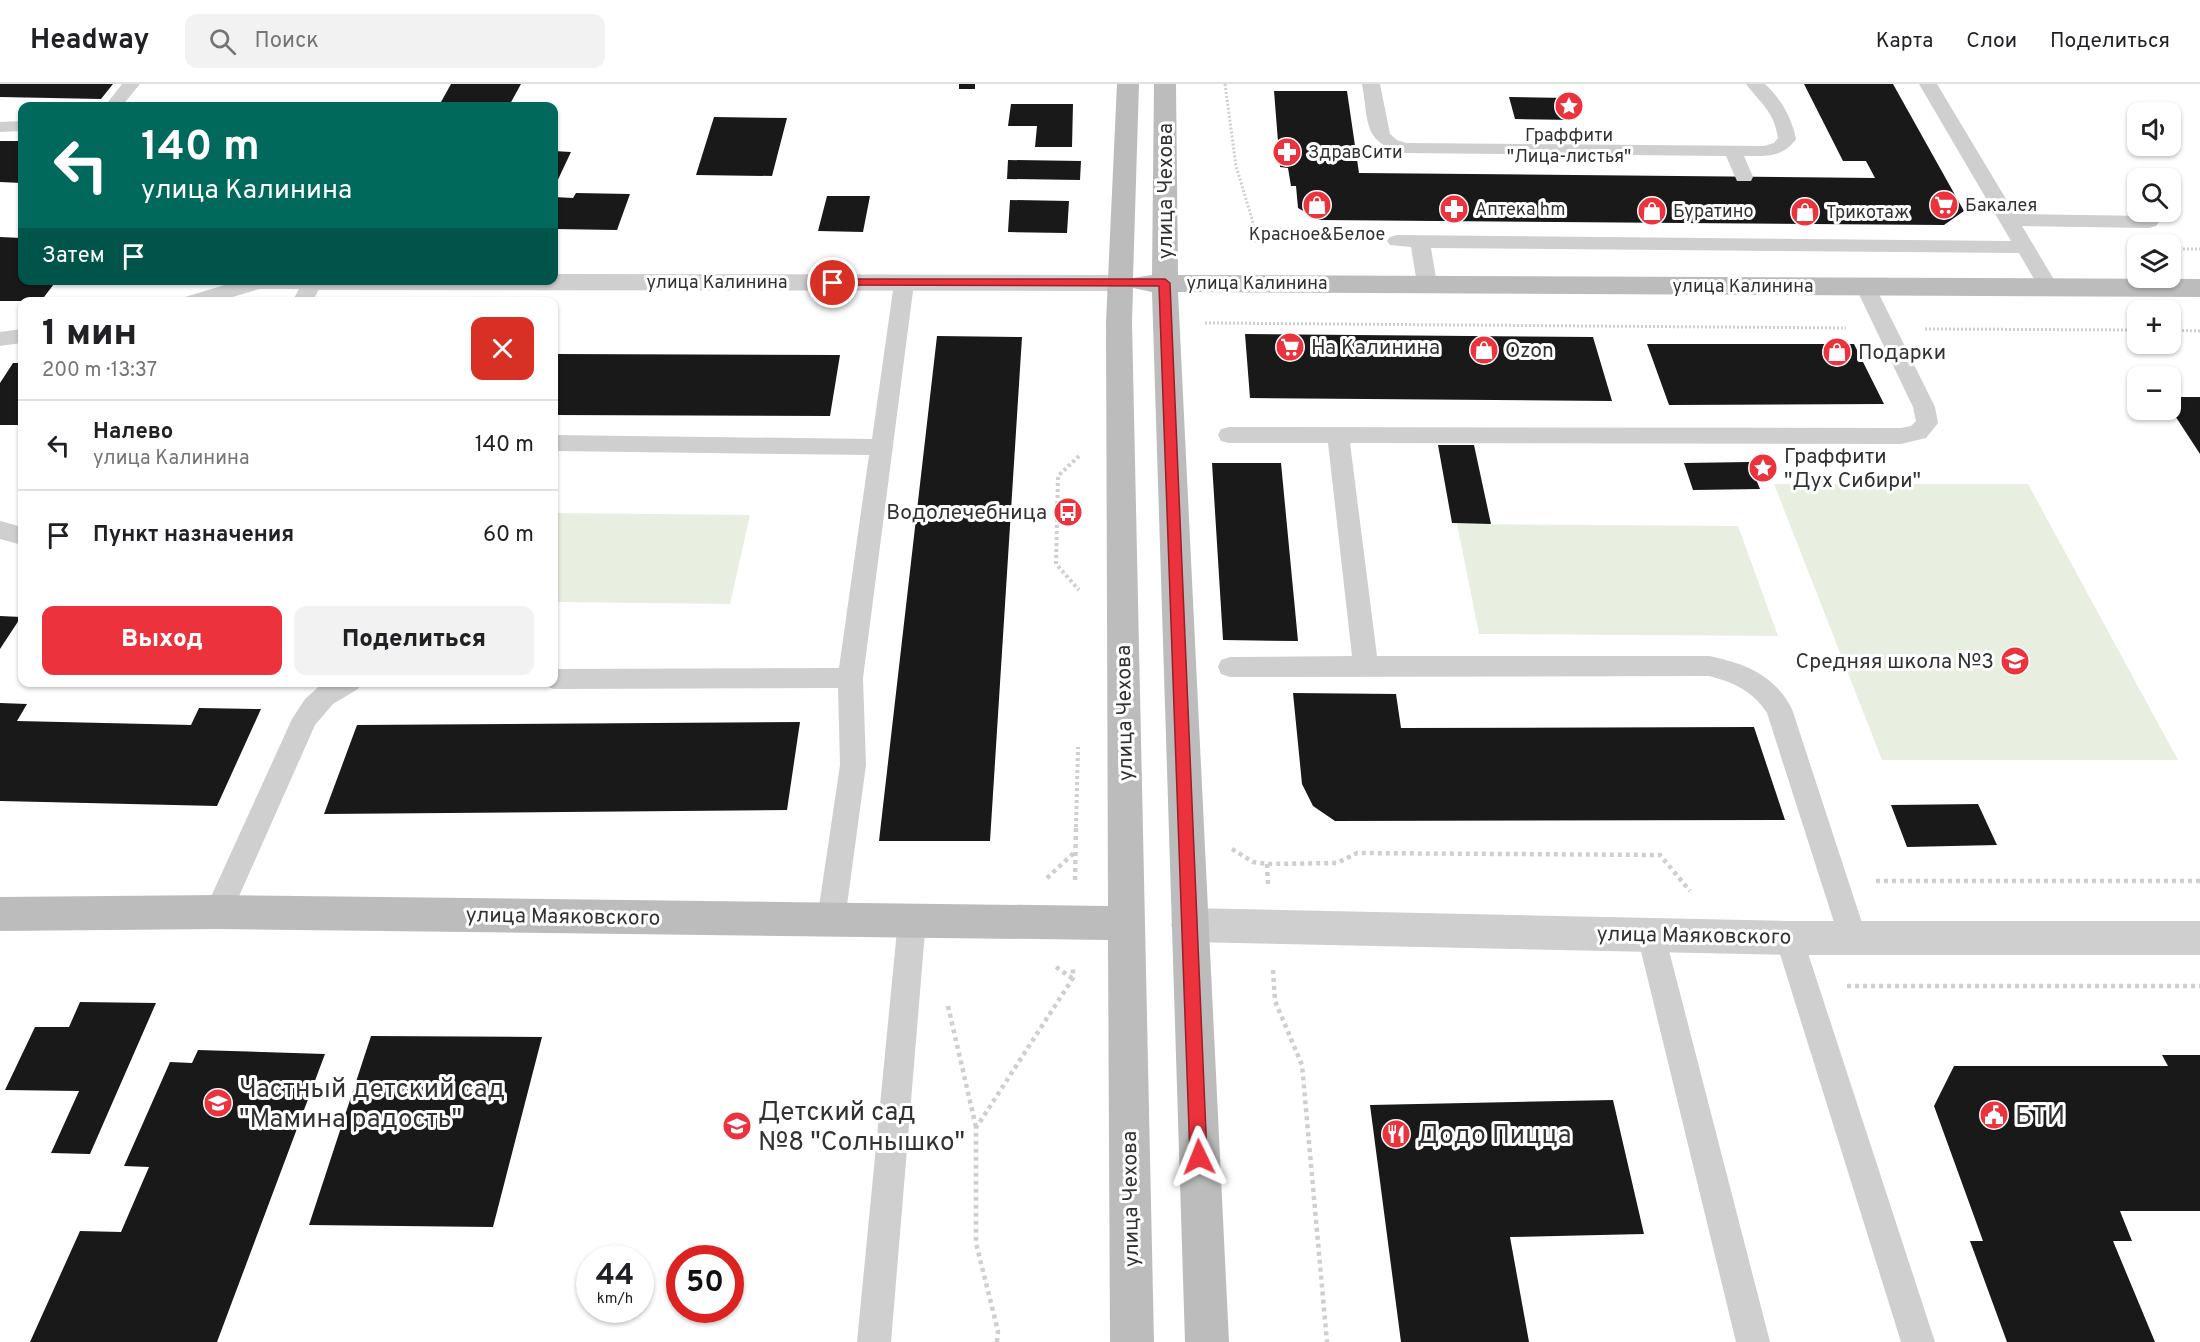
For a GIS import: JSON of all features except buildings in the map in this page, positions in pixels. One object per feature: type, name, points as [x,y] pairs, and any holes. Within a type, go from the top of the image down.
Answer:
[{"type":"main road","name":"улица Чехова","points":[[1128,84],[1119,283],[1132,1342]]},
{"type":"main road","name":"улица Чехова","points":[[1165,84],[1165,283],[1207,1342]]},
{"type":"main road","name":"улица Калинина","points":[[1119,283],[2200,288]]},
{"type":"main road","name":"улица Маяковского","points":[[0,914],[218,912],[1126,923]]},
{"type":"street","name":"улица Калинина","points":[[308,292],[904,283],[1119,283]]},
{"type":"street","name":"улица Маяковского","points":[[1189,925],[1789,938],[2200,938]]},
{"type":"lane","points":[[116,102],[131,84]]},
{"type":"lane","points":[[1371,84],[1382,136],[1391,144],[1405,148],[1764,151],[1780,147],[1787,139],[1786,130],[1768,94],[1755,84]]},
{"type":"lane","points":[[1928,84],[2049,288]]},
{"type":"lane","points":[[0,127],[18,126]]},
{"type":"lane","points":[[1732,150],[1744,177]]},
{"type":"lane","points":[[2009,220],[2127,222]]},
{"type":"lane","points":[[1764,224],[1773,244]]},
{"type":"lane","points":[[1397,241],[2025,247]]},
{"type":"lane","points":[[1420,242],[1427,284]]},
{"type":"lane","points":[[831,920],[853,765],[850,678],[904,283]]},
{"type":"lane","points":[[206,297],[238,285]]},
{"type":"lane","points":[[270,285],[308,292]]},
{"type":"lane","points":[[1229,435],[1910,435],[1923,429],[1927,423],[1926,416],[1865,286]]},
{"type":"lane","points":[[0,339],[18,337]]},
{"type":"lane","points":[[1338,435],[1366,666]]},
{"type":"lane","points":[[558,443],[882,447]]},
{"type":"lane","points":[[0,530],[18,535]]},
{"type":"lane","points":[[1230,667],[1709,666],[1752,679],[1772,698],[1779,709],[1853,938]]},
{"type":"lane","points":[[558,679],[850,678]]},
{"type":"lane","points":[[218,912],[305,719],[317,701],[335,687]]},
{"type":"lane","points":[[874,1342],[912,920]]},
{"type":"lane","points":[[1651,935],[1753,1342]]},
{"type":"lane","points":[[1789,938],[1918,1342]]},
{"type":"path","points":[[1225,84],[1236,166],[1255,229],[1256,244]]},
{"type":"path","points":[[2181,249],[2200,249]]},
{"type":"path","points":[[1203,323],[2127,330]]},
{"type":"path","points":[[2181,330],[2200,331]]},
{"type":"path","points":[[1081,593],[1056,564],[1058,476],[1084,452]]},
{"type":"path","points":[[1075,852],[1078,742]]},
{"type":"path","points":[[1337,863],[1357,854],[1660,855],[1696,898]]},
{"type":"path","points":[[1267,864],[1275,1001],[1302,1065],[1327,1342]]},
{"type":"path","points":[[1838,891],[1879,880],[2200,881]]},
{"type":"path","points":[[976,1128],[1072,978]]},
{"type":"path","points":[[1804,986],[2200,986]]},
{"type":"path","points":[[947,1003],[976,1128],[976,1243],[998,1331],[997,1342]]},
{"type":"green space","points":[[1774,484],[2028,484],[2178,760],[1882,760]]},
{"type":"green space","points":[[558,513],[750,515],[730,604],[558,602]]},
{"type":"green space","points":[[1457,524],[1738,526],[1778,636],[1479,634]]},
{"type":"place","name":"Граффити \"Лица-листья\"","points":[[1569,106]]},
{"type":"place","name":"ЗдравСити","points":[[1287,152]]},
{"type":"place","name":"Красное&Белое","points":[[1317,205]]},
{"type":"place","name":"Бакалея","points":[[1944,205]]},
{"type":"place","name":"Аптека hm","points":[[1454,209]]},
{"type":"place","name":"Буратино","points":[[1652,211]]},
{"type":"place","name":"Трикотаж","points":[[1805,212]]},
{"type":"place","name":"На Калинина","points":[[1290,347]]},
{"type":"place","name":"Ozon","points":[[1484,350]]},
{"type":"place","name":"Подарки","points":[[1837,352]]},
{"type":"place","name":"Граффити \"Дух Сибири\"","points":[[1763,468]]},
{"type":"place","name":"Водолечебница","points":[[1068,512]]},
{"type":"place","name":"Средняя школа №3","points":[[2015,661]]},
{"type":"place","name":"Частный детский сад \"Мамина радость\"","points":[[218,1103]]},
{"type":"place","name":"БТИ","points":[[1994,1115]]},
{"type":"place","name":"Детский сад №8 \"Солнышко\"","points":[[737,1126]]},
{"type":"place","name":"Додо Пицца","points":[[1396,1134]]},
{"type":"route","points":[[833,283],[1165,283],[1169,439],[1199,1157]]}]
